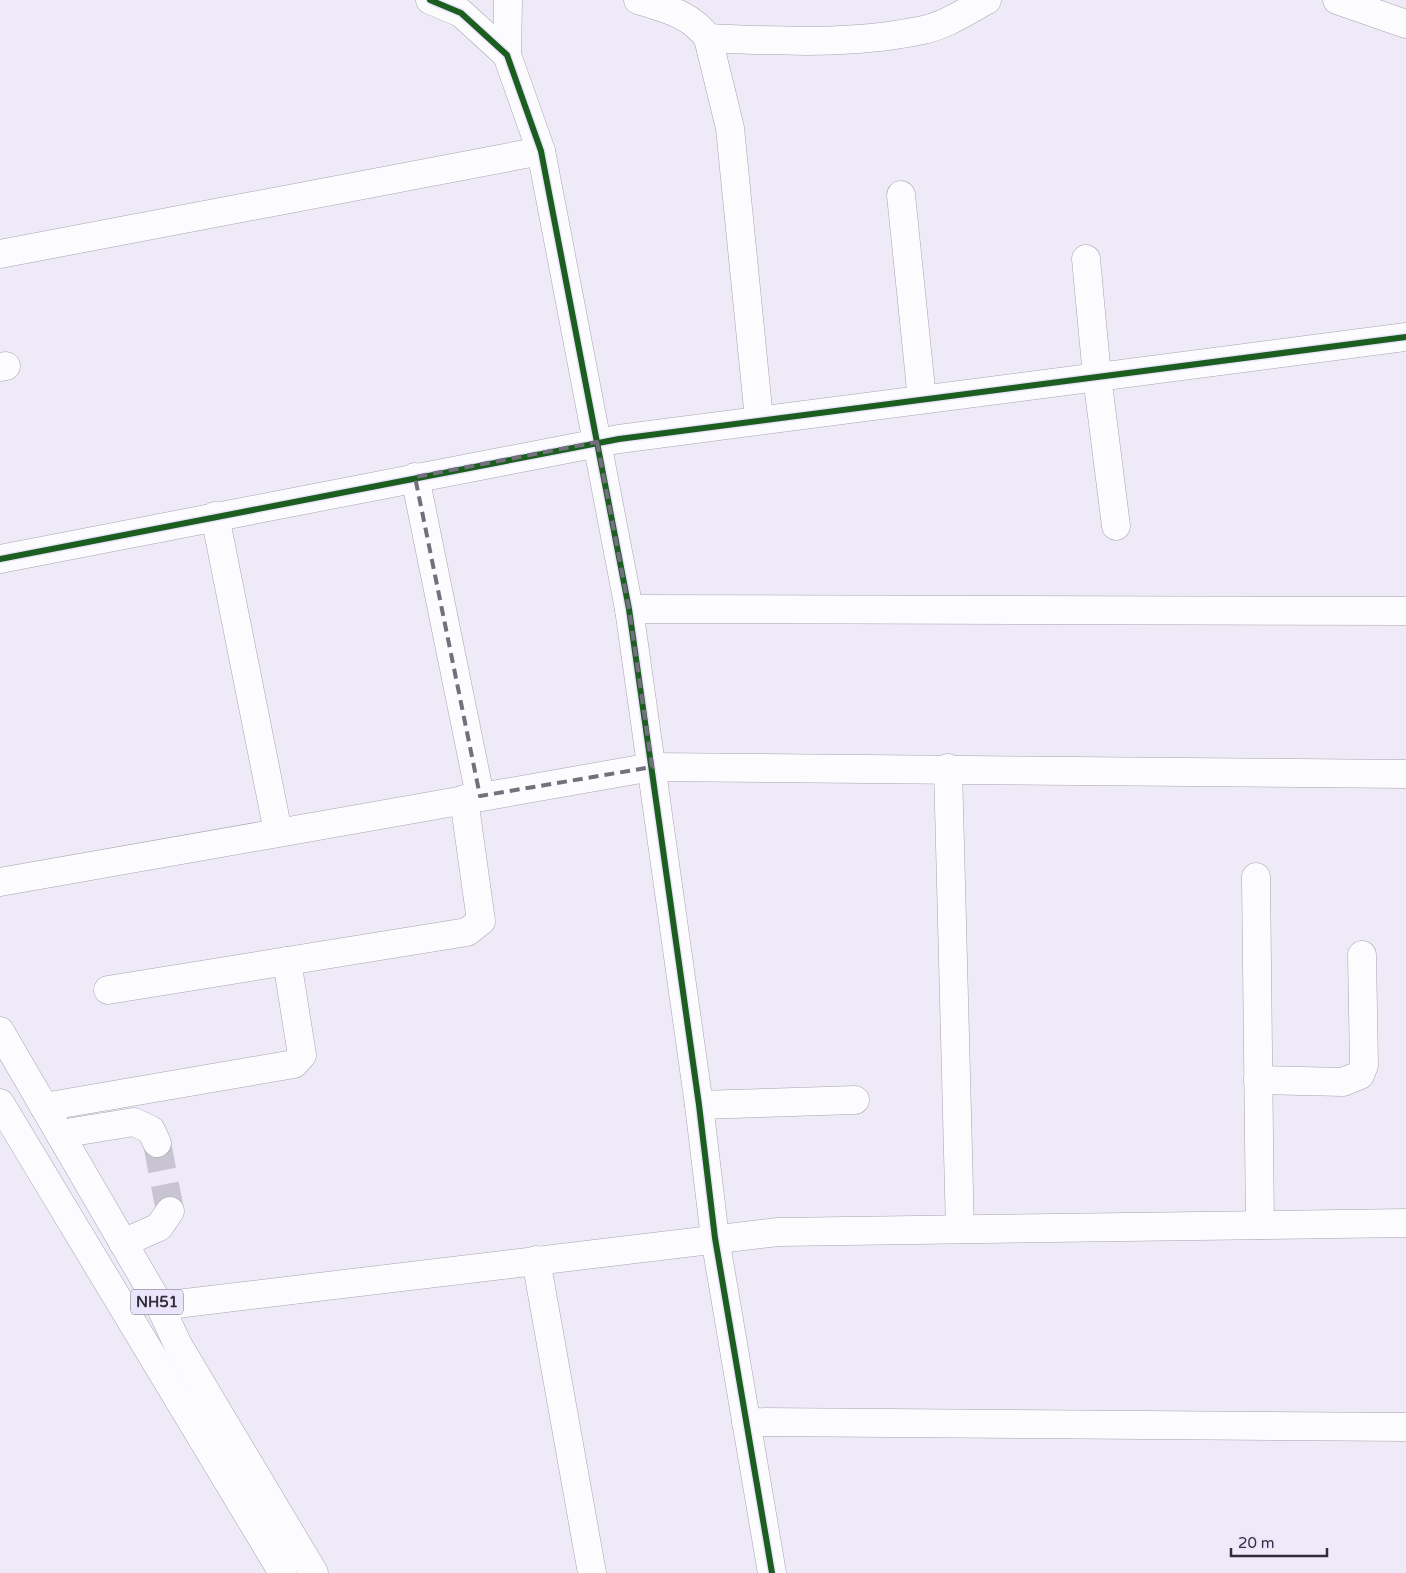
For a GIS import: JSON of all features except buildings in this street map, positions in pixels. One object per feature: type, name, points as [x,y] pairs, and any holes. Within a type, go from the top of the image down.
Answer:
[{"type":"main road","points":[[430,0],[461,13],[507,55]]},
{"type":"main road","points":[[508,0],[507,55],[541,151],[629,609],[699,1105],[715,1238],[772,1573]]},
{"type":"main road","points":[[638,0],[684,15],[699,25],[708,38],[730,128],[759,419]]},
{"type":"main road","points":[[708,38],[806,41],[919,31],[953,19],[987,0]]},
{"type":"main road","points":[[1337,0],[1406,24]]},
{"type":"main road","points":[[0,254],[541,151]]},
{"type":"main road","points":[[901,195],[922,398]]},
{"type":"main road","points":[[1086,259],[1097,376],[1116,526]]},
{"type":"main road","points":[[0,559],[597,442],[759,419],[1406,337]]},
{"type":"main road","points":[[108,990],[467,932],[475,928],[481,921],[472,798],[415,477]]},
{"type":"main road","points":[[215,516],[278,832]]},
{"type":"main road","points":[[629,609],[1406,611]]},
{"type":"main road","points":[[0,882],[652,767],[948,768],[1406,774]]},
{"type":"main road","points":[[948,768],[960,1230]]},
{"type":"main road","points":[[1256,877],[1260,1225]]},
{"type":"main road","points":[[1258,1080],[1343,1082],[1360,1075],[1364,1065],[1362,955]]},
{"type":"main road","points":[[44,1107],[294,1064],[302,1055],[287,961]]},
{"type":"main road","name":"NH51","points":[[0,1031],[160,1306],[178,1345],[314,1573]]},
{"type":"main road","points":[[699,1105],[855,1100]]},
{"type":"main road","name":"NH51","points":[[0,1103],[283,1573]]},
{"type":"main road","points":[[60,1134],[134,1122],[151,1130],[157,1143]]},
{"type":"main road","points":[[123,1243],[159,1228],[170,1211]]},
{"type":"main road","points":[[160,1306],[715,1238],[778,1232],[1406,1223]]},
{"type":"main road","points":[[536,1260],[592,1573]]},
{"type":"main road","points":[[746,1422],[1406,1427]]},
{"type":"highlighted area","points":[[597,442],[629,609],[652,767],[480,796],[415,477]]},
{"type":"tunnel","points":[[157,1143],[170,1211]]},
{"type":"cycle path","points":[[430,0],[461,13],[507,55],[541,151],[629,609],[699,1105],[715,1238],[772,1573]]},
{"type":"cycle path","points":[[0,559],[619,439],[1406,337]]}]
